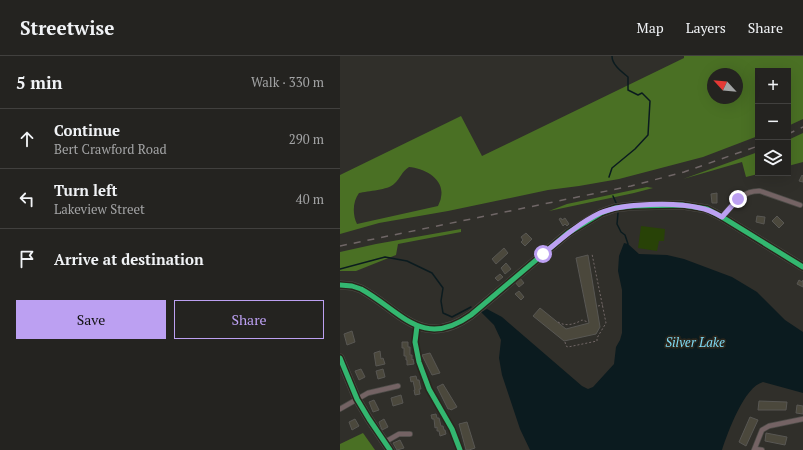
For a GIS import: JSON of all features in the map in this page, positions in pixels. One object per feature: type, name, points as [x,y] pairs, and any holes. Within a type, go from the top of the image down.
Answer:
[{"type":"street","points":[[722,217],[738,199],[748,192],[754,191],[760,191],[800,205]]},
{"type":"street","points":[[340,285],[352,286],[366,292],[416,326],[428,329],[448,327],[463,320],[568,233],[601,213],[615,208],[632,206],[682,205],[707,209],[803,267]]},
{"type":"street","points":[[416,326],[414,342],[429,389],[452,429],[460,450]]},
{"type":"street","points":[[340,358],[357,399],[390,450]]},
{"type":"street","points":[[340,409],[368,393],[398,386]]},
{"type":"street","points":[[762,450],[755,449],[762,430],[769,426],[803,419]]},
{"type":"street","points":[[385,442],[399,434],[410,434]]},
{"type":"path","points":[[565,342],[566,346],[568,347],[597,341],[596,338],[606,323],[592,254]]},
{"type":"path","points":[[594,284],[598,283]]},
{"type":"path","points":[[598,306],[603,305]]},
{"type":"path","points":[[558,322],[562,324],[572,324],[585,320],[588,322]]},
{"type":"path","points":[[566,328],[567,324]]},
{"type":"green space","points":[[684,56],[803,56],[803,119],[791,125],[791,68],[755,68],[755,137],[703,157],[619,179],[548,190],[448,211],[379,223],[340,234],[340,175],[461,116],[482,156],[684,58]],"holes":[[[409,167],[427,172],[437,180],[441,191],[441,199],[438,206],[357,224],[354,216],[354,208],[355,200],[359,193],[383,189],[391,186]]]},
{"type":"green space","points":[[803,133],[803,162],[791,165],[791,140],[791,139]]},
{"type":"green space","points":[[755,153],[755,175],[746,177],[742,162],[683,179]]},
{"type":"green space","points":[[647,187],[653,188],[549,211],[567,204]]},
{"type":"green space","points":[[641,226],[665,229],[664,241],[659,241],[657,251],[638,248]]},
{"type":"green space","points":[[461,229],[461,232],[398,244],[396,255],[356,271],[340,271],[340,252]]},
{"type":"green space","points":[[363,433],[375,450],[340,450],[340,444]]},
{"type":"water","name":"Silver Lake","points":[[624,243],[628,244],[639,254],[667,255],[684,259],[732,277],[757,292],[785,320],[803,332],[803,393],[763,382],[756,386],[749,392],[743,401],[728,432],[722,450],[530,450],[520,429],[502,375],[499,358],[501,340],[494,325],[481,312],[487,309],[502,317],[582,386],[588,389],[593,387],[614,364],[616,347],[622,333],[622,290],[618,271],[619,256]]},
{"type":"building","points":[[802,175],[803,176],[803,182],[799,181]]},
{"type":"building","points":[[717,193],[717,203],[712,203],[711,194]]},
{"type":"building","points":[[757,216],[765,217],[764,224],[756,222]]},
{"type":"building","points":[[777,216],[784,223],[779,228],[772,221]]},
{"type":"building","points":[[561,218],[562,220],[565,218],[569,224],[567,226],[565,224],[563,226],[559,219]]},
{"type":"building","points":[[526,233],[532,239],[525,246],[521,242],[523,240],[521,237]]},
{"type":"building","points":[[504,248],[508,253],[496,264],[492,259]]},
{"type":"building","points":[[588,255],[600,327],[596,334],[564,341],[533,316],[540,308],[566,329],[589,323],[576,258]]},
{"type":"building","points":[[506,263],[511,269],[505,274],[501,268]]},
{"type":"building","points":[[500,274],[503,277],[498,281],[495,278]]},
{"type":"building","points":[[520,278],[524,283],[519,287],[515,282]]},
{"type":"building","points":[[799,280],[802,282],[803,280],[803,287],[797,284]]},
{"type":"building","points":[[519,291],[524,297],[521,300],[515,294]]},
{"type":"building","points":[[352,331],[355,342],[347,345],[344,334]]},
{"type":"building","points":[[402,342],[408,342],[408,347],[410,347],[410,355],[412,355],[414,364],[407,365],[406,356],[404,356],[404,348],[402,348]]},
{"type":"building","points":[[380,351],[381,359],[383,358],[385,364],[376,366],[374,353]]},
{"type":"building","points":[[430,353],[440,373],[432,375],[422,355]]},
{"type":"building","points":[[361,369],[365,377],[359,380],[355,371]]},
{"type":"building","points":[[383,369],[385,377],[378,379],[376,371]]},
{"type":"building","points":[[416,376],[417,380],[419,380],[421,389],[419,389],[420,394],[415,395],[413,381],[411,382],[410,377]]},
{"type":"building","points":[[443,384],[457,407],[451,410],[448,409],[437,387]]},
{"type":"building","points":[[401,395],[403,403],[393,406],[391,398]]},
{"type":"building","points":[[374,400],[379,410],[373,412],[369,402]]},
{"type":"building","points":[[759,401],[787,402],[786,410],[758,410]]},
{"type":"building","points":[[797,405],[803,406],[803,414],[796,413]]},
{"type":"building","points":[[436,414],[446,434],[440,436],[439,431],[437,431],[437,427],[435,428],[434,419],[432,419],[431,415]]},
{"type":"building","points":[[750,417],[758,420],[746,446],[739,442]]},
{"type":"building","points":[[355,419],[359,426],[352,430],[349,422]]},
{"type":"building","points":[[384,419],[388,427],[382,430],[379,422]]},
{"type":"building","points":[[467,422],[475,448],[469,450],[466,450],[459,424]]},
{"type":"building","points":[[766,433],[787,437],[785,445],[765,441]]},
{"type":"building","points":[[400,440],[404,448],[397,450],[393,443]]},
{"type":"waterway","points":[[609,177],[612,168],[635,149],[648,135],[650,101],[642,93],[638,95],[628,90],[628,77],[615,65],[612,56]]},
{"type":"waterway","points":[[613,196],[617,205]]},
{"type":"waterway","points":[[618,213],[617,224],[621,232],[625,235],[628,244]]},
{"type":"waterway","points":[[340,269],[385,257],[407,261],[432,273],[443,288],[441,301],[443,313],[452,317],[471,307]]},
{"type":"railway","points":[[791,133],[803,127]]},
{"type":"railway","points":[[340,246],[631,186],[684,172],[755,147]]},
{"type":"cycle path","points":[[340,285],[352,286],[361,289],[400,316],[425,328],[439,329],[454,325],[471,315],[568,233],[601,213],[615,208],[632,206],[682,205],[707,209],[803,267]]},
{"type":"cycle path","points":[[417,326],[415,342],[419,362],[429,389],[452,429],[460,450]]},
{"type":"cycle path","points":[[340,358],[357,399],[390,450]]},
{"type":"route","points":[[543,254],[568,233],[601,213],[615,208],[646,205],[682,205],[707,209],[722,217],[738,199]]}]
